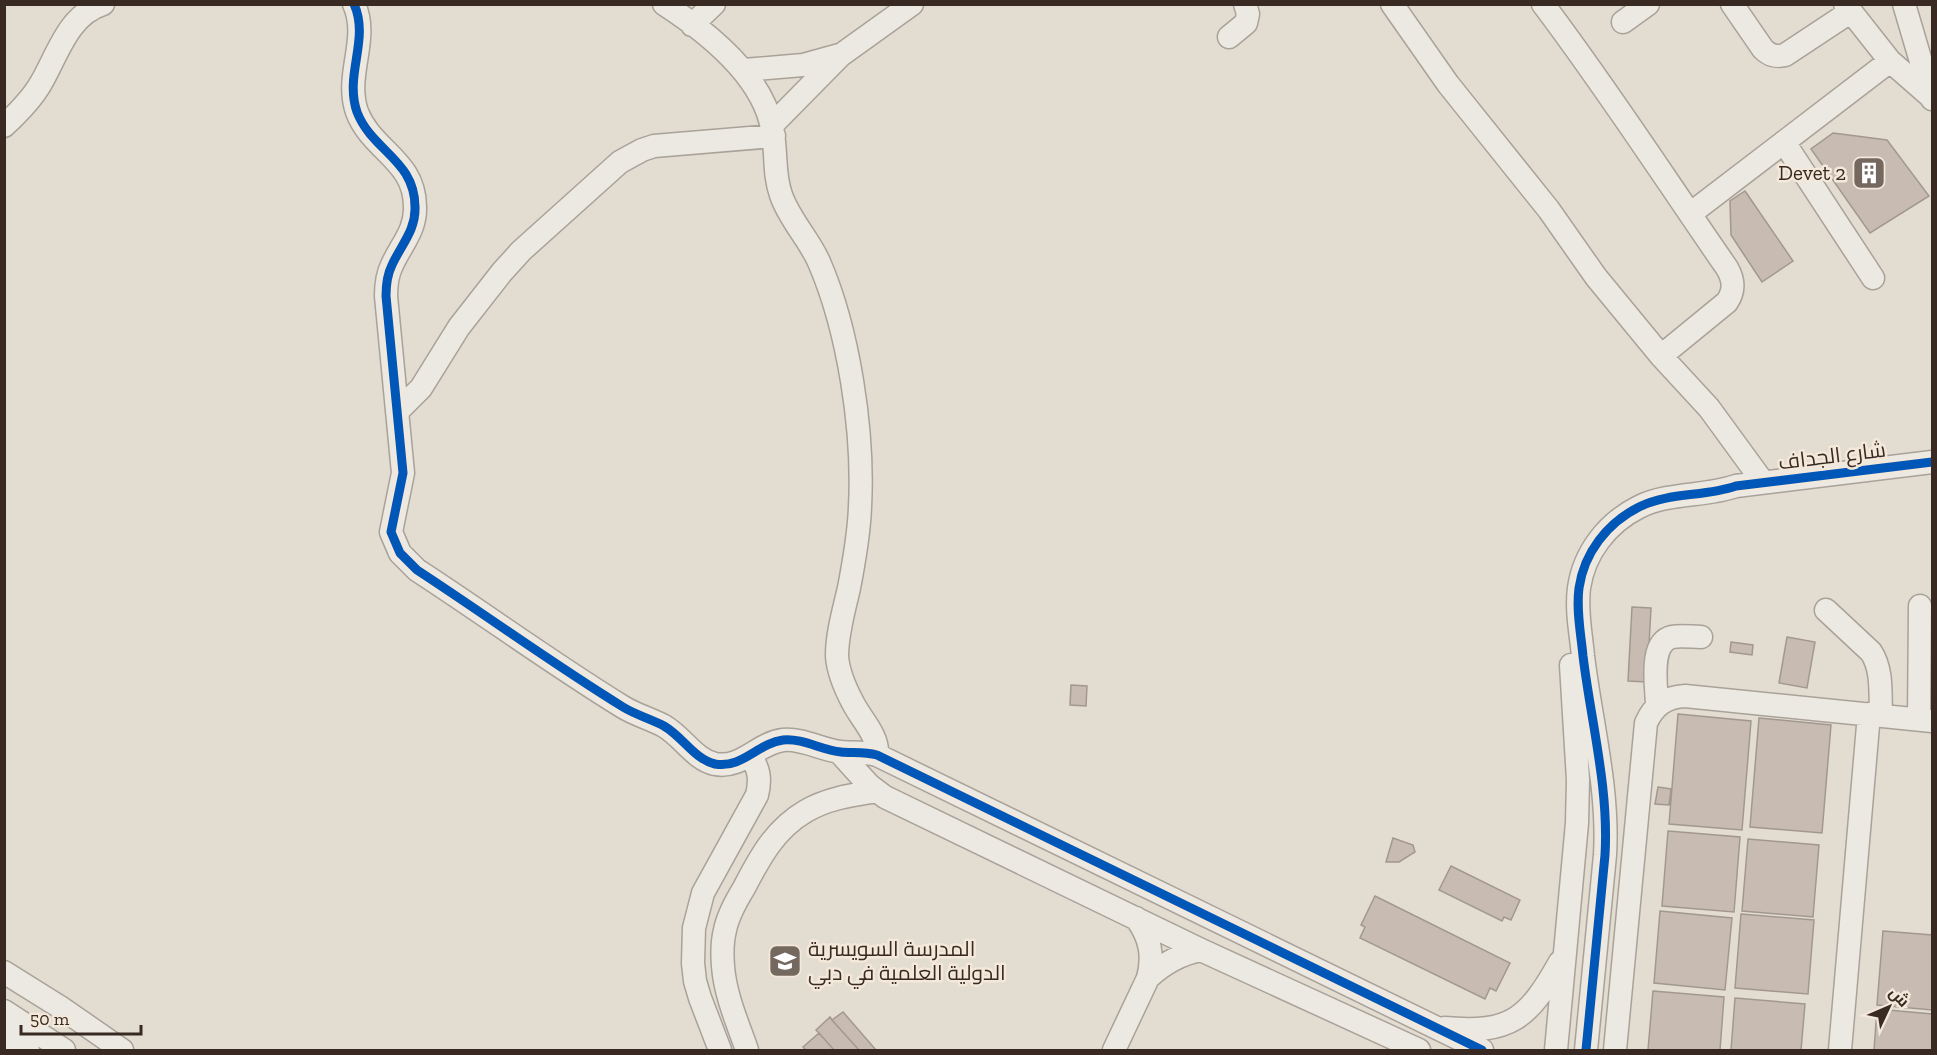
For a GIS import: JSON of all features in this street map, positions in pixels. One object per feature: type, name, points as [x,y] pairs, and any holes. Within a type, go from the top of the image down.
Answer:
[{"type":"street","points":[[4,126],[40,85],[68,31],[80,18],[103,4]]},
{"type":"street","points":[[354,4],[360,21],[353,74],[355,105],[369,133],[406,173],[411,182],[416,203],[410,234],[392,264],[386,285],[403,473],[391,532],[397,547],[408,562],[622,706],[665,727],[707,762],[729,765],[750,756],[765,745],[784,740],[802,742],[839,752],[877,755],[1482,1050]]},
{"type":"street","points":[[664,4],[726,52],[744,70],[759,94],[773,131],[778,188],[782,199],[819,261],[837,317],[848,362],[860,464],[857,545],[839,634],[837,660],[845,687],[875,740],[877,755]]},
{"type":"street","points":[[692,25],[714,4]]},
{"type":"street","points":[[397,412],[421,388],[438,363],[450,339],[502,272],[620,162],[654,146],[773,131],[841,55],[912,4]]},
{"type":"street","points":[[1229,37],[1246,23],[1248,14],[1245,4]]},
{"type":"street","points":[[1392,4],[1448,84],[1549,210],[1596,277],[1661,356],[1709,408],[1763,482]]},
{"type":"street","points":[[1543,4],[1580,52],[1727,268],[1733,281],[1733,288],[1727,302],[1661,356]]},
{"type":"street","points":[[1623,22],[1648,4]]},
{"type":"street","points":[[1732,4],[1764,49],[1768,53],[1779,56],[1785,55],[1847,8],[1890,61],[1931,98]]},
{"type":"street","points":[[1904,4],[1931,98]]},
{"type":"street","points":[[744,70],[803,65],[841,55]]},
{"type":"street","points":[[1690,214],[1890,61]]},
{"type":"street","points":[[1784,142],[1873,278]]},
{"type":"street","name":"شارع الجداف","points":[[1736,486],[1932,462]]},
{"type":"street","points":[[1556,1050],[1578,802],[1568,601],[1572,568],[1586,538],[1601,519],[1621,503],[1636,496],[1668,489],[1715,484],[1736,486]]},
{"type":"street","points":[[1586,1050],[1605,855],[1606,823],[1579,617],[1578,602],[1583,572],[1595,546],[1604,534],[1633,511],[1653,501],[1719,491],[1736,486]]},
{"type":"street","points":[[1615,1050],[1646,723],[1650,714],[1665,700],[1685,696],[1926,720],[1920,606]]},
{"type":"street","points":[[1826,610],[1865,646],[1876,659],[1878,667],[1840,1050]]},
{"type":"street","points":[[1657,706],[1656,657],[1660,645],[1672,637],[1701,637]]},
{"type":"street","points":[[839,752],[877,791],[1192,945],[1419,1050]]},
{"type":"street","points":[[720,1050],[699,998],[695,981],[694,928],[703,893],[757,795],[760,778],[755,762],[750,756]]},
{"type":"street","points":[[747,1050],[724,981],[723,944],[730,914],[762,853],[782,828],[794,818],[821,803],[877,791]]},
{"type":"street","points":[[1114,1050],[1150,970],[1151,953],[1146,934],[1136,918]]},
{"type":"street","points":[[1150,970],[1178,957],[1220,923]]},
{"type":"street","points":[[1434,1027],[1481,1030],[1505,1024],[1517,1018],[1541,995],[1564,956]]},
{"type":"street","points":[[4,972],[70,1013],[122,1050]]},
{"type":"street","points":[[4,1011],[64,1050]]},
{"type":"street","points":[[4,1036],[28,1050]]},
{"type":"building","name":"Devet 2","points":[[1833,133],[1887,140],[1929,196],[1870,233],[1811,149]]},
{"type":"building","points":[[1745,191],[1793,261],[1762,282],[1731,235],[1730,201]]},
{"type":"building","points":[[1632,607],[1651,608],[1647,682],[1628,681]]},
{"type":"building","points":[[1787,637],[1815,642],[1807,688],[1779,683]]},
{"type":"building","points":[[1731,642],[1753,645],[1752,655],[1730,652]]},
{"type":"building","points":[[1071,685],[1087,686],[1086,706],[1070,705]]},
{"type":"building","points":[[1678,714],[1751,721],[1742,830],[1669,824]]},
{"type":"building","points":[[1759,718],[1831,725],[1822,833],[1750,827]]},
{"type":"building","points":[[1658,787],[1671,789],[1669,805],[1655,804]]},
{"type":"building","points":[[1668,831],[1740,837],[1734,912],[1662,906]]},
{"type":"building","points":[[1393,838],[1413,845],[1415,852],[1399,862],[1386,862]]},
{"type":"building","points":[[1748,839],[1819,845],[1813,917],[1742,911]]},
{"type":"building","points":[[1451,866],[1520,900],[1511,920],[1504,917],[1502,921],[1439,890]]},
{"type":"building","points":[[1375,896],[1510,963],[1496,991],[1490,988],[1485,999],[1360,938],[1365,927],[1361,925]]},
{"type":"building","points":[[1660,911],[1732,918],[1725,990],[1654,983]]},
{"type":"building","points":[[1741,914],[1814,920],[1808,994],[1735,988]]},
{"type":"building","points":[[1883,931],[1932,935],[1932,1010],[1877,1005]]},
{"type":"building","points":[[1653,991],[1724,997],[1720,1050],[1648,1050]]},
{"type":"building","points":[[1735,998],[1805,1004],[1801,1050],[1731,1050]]},
{"type":"building","points":[[1877,1009],[1932,1014],[1932,1050],[1874,1050]]},
{"type":"building","points":[[843,1012],[876,1050],[859,1050],[832,1020]]},
{"type":"building","points":[[830,1017],[859,1050],[834,1050],[816,1030]]},
{"type":"building","points":[[819,1033],[834,1050],[806,1050],[803,1047]]},
{"type":"cycle path","points":[[354,4],[359,31],[353,84],[357,112],[372,137],[401,167],[408,178],[413,191],[415,207],[411,230],[389,273],[386,296],[403,473],[391,532],[400,553],[417,570],[597,691],[628,710],[664,726],[701,758],[715,764],[725,765],[783,740],[798,741],[834,751],[877,755],[1482,1050]]},
{"type":"cycle path","points":[[1586,1050],[1606,830],[1602,780],[1578,614],[1579,588],[1592,551],[1607,530],[1617,521],[1650,502],[1736,486],[1932,462]]},
{"type":"place","name":"Devet 2","points":[[1869,173]]},
{"type":"place","name":"المدرسة السويسرية الدولية العلمية في دبي","points":[[785,961]]}]
